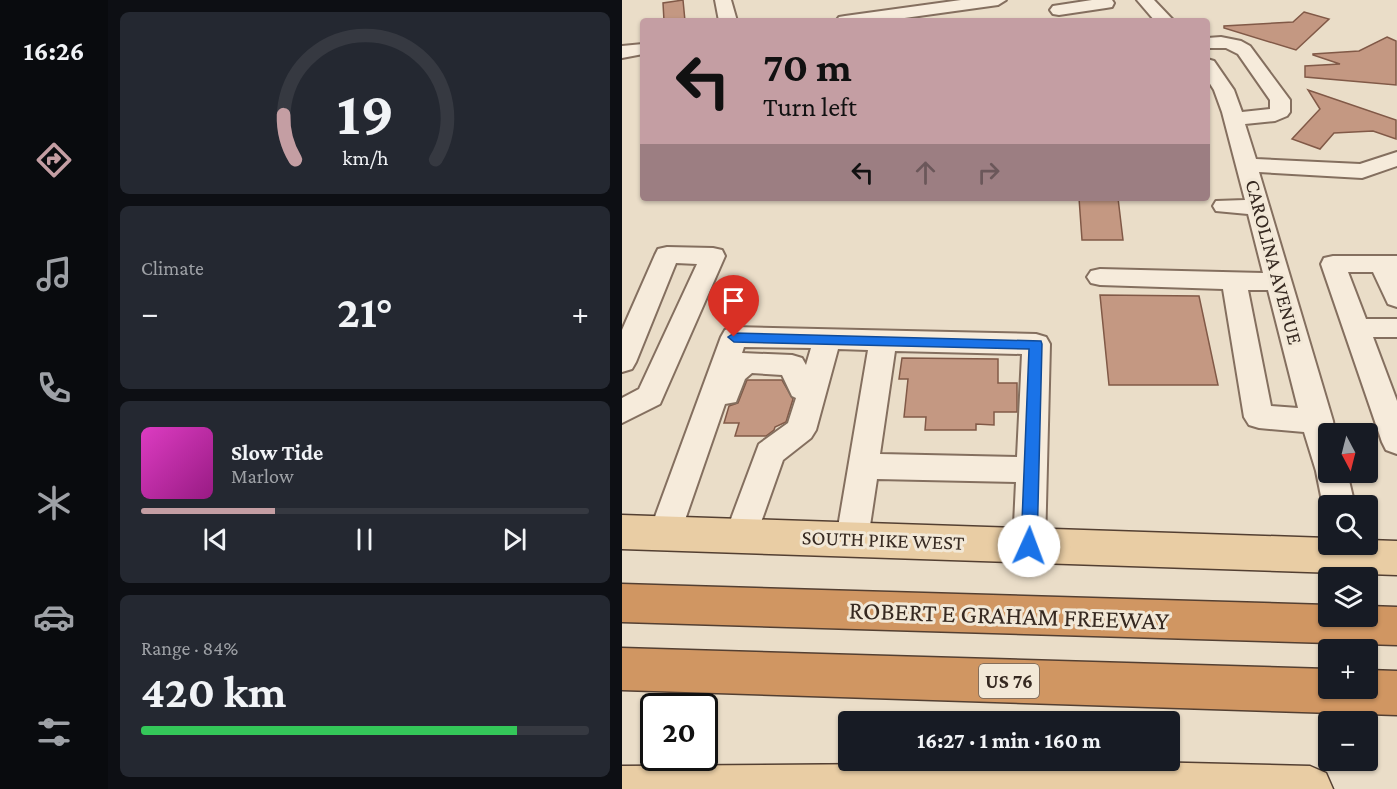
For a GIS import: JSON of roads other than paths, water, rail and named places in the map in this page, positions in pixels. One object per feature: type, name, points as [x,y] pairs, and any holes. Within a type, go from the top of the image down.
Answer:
[{"type":"highway","name":"ROBERT E GRAHAM FREEWAY","points":[[622,603],[1396,626]]},
{"type":"highway","name":"US 76","points":[[622,669],[1396,693]]},
{"type":"main road","name":"SOUTH PIKE WEST","points":[[622,532],[852,538],[1029,546],[1318,551]]},
{"type":"main road","name":"SOUTH PIKE WEST","points":[[1376,555],[1396,558]]},
{"type":"main road","points":[[622,789],[1146,787],[1310,789]]},
{"type":"street","points":[[723,0],[727,18]]},
{"type":"street","points":[[895,18],[912,17],[998,0]]},
{"type":"street","points":[[1145,0],[1162,18]]},
{"type":"street","points":[[1059,10],[1078,3],[1106,3]]},
{"type":"street","points":[[1210,43],[1237,45],[1244,50],[1280,100],[1280,112],[1268,117],[1227,114]]},
{"type":"street","points":[[622,52],[640,49]]},
{"type":"street","name":"CAROLINA AVENUE","points":[[1210,69],[1224,90],[1227,114],[1247,165],[1318,422]]},
{"type":"street","points":[[1247,165],[1362,171],[1396,158]]},
{"type":"street","points":[[1224,206],[1259,207]]},
{"type":"street","points":[[622,362],[667,255],[713,256],[650,396],[622,412]]},
{"type":"street","points":[[1396,298],[1389,264],[1333,264],[1396,442]]},
{"type":"street","points":[[1100,277],[1280,282]]},
{"type":"street","points":[[1234,281],[1259,417],[1318,422]]},
{"type":"street","points":[[1355,328],[1396,328]]},
{"type":"street","points":[[665,533],[734,337],[1036,344],[1029,546]]},
{"type":"street","points":[[741,536],[770,453],[801,430],[827,339]]},
{"type":"street","points":[[852,538],[883,341]]},
{"type":"street","points":[[702,427],[717,417],[733,374],[746,362],[792,365],[802,388],[812,393]]},
{"type":"street","points":[[864,466],[1032,470]]}]
